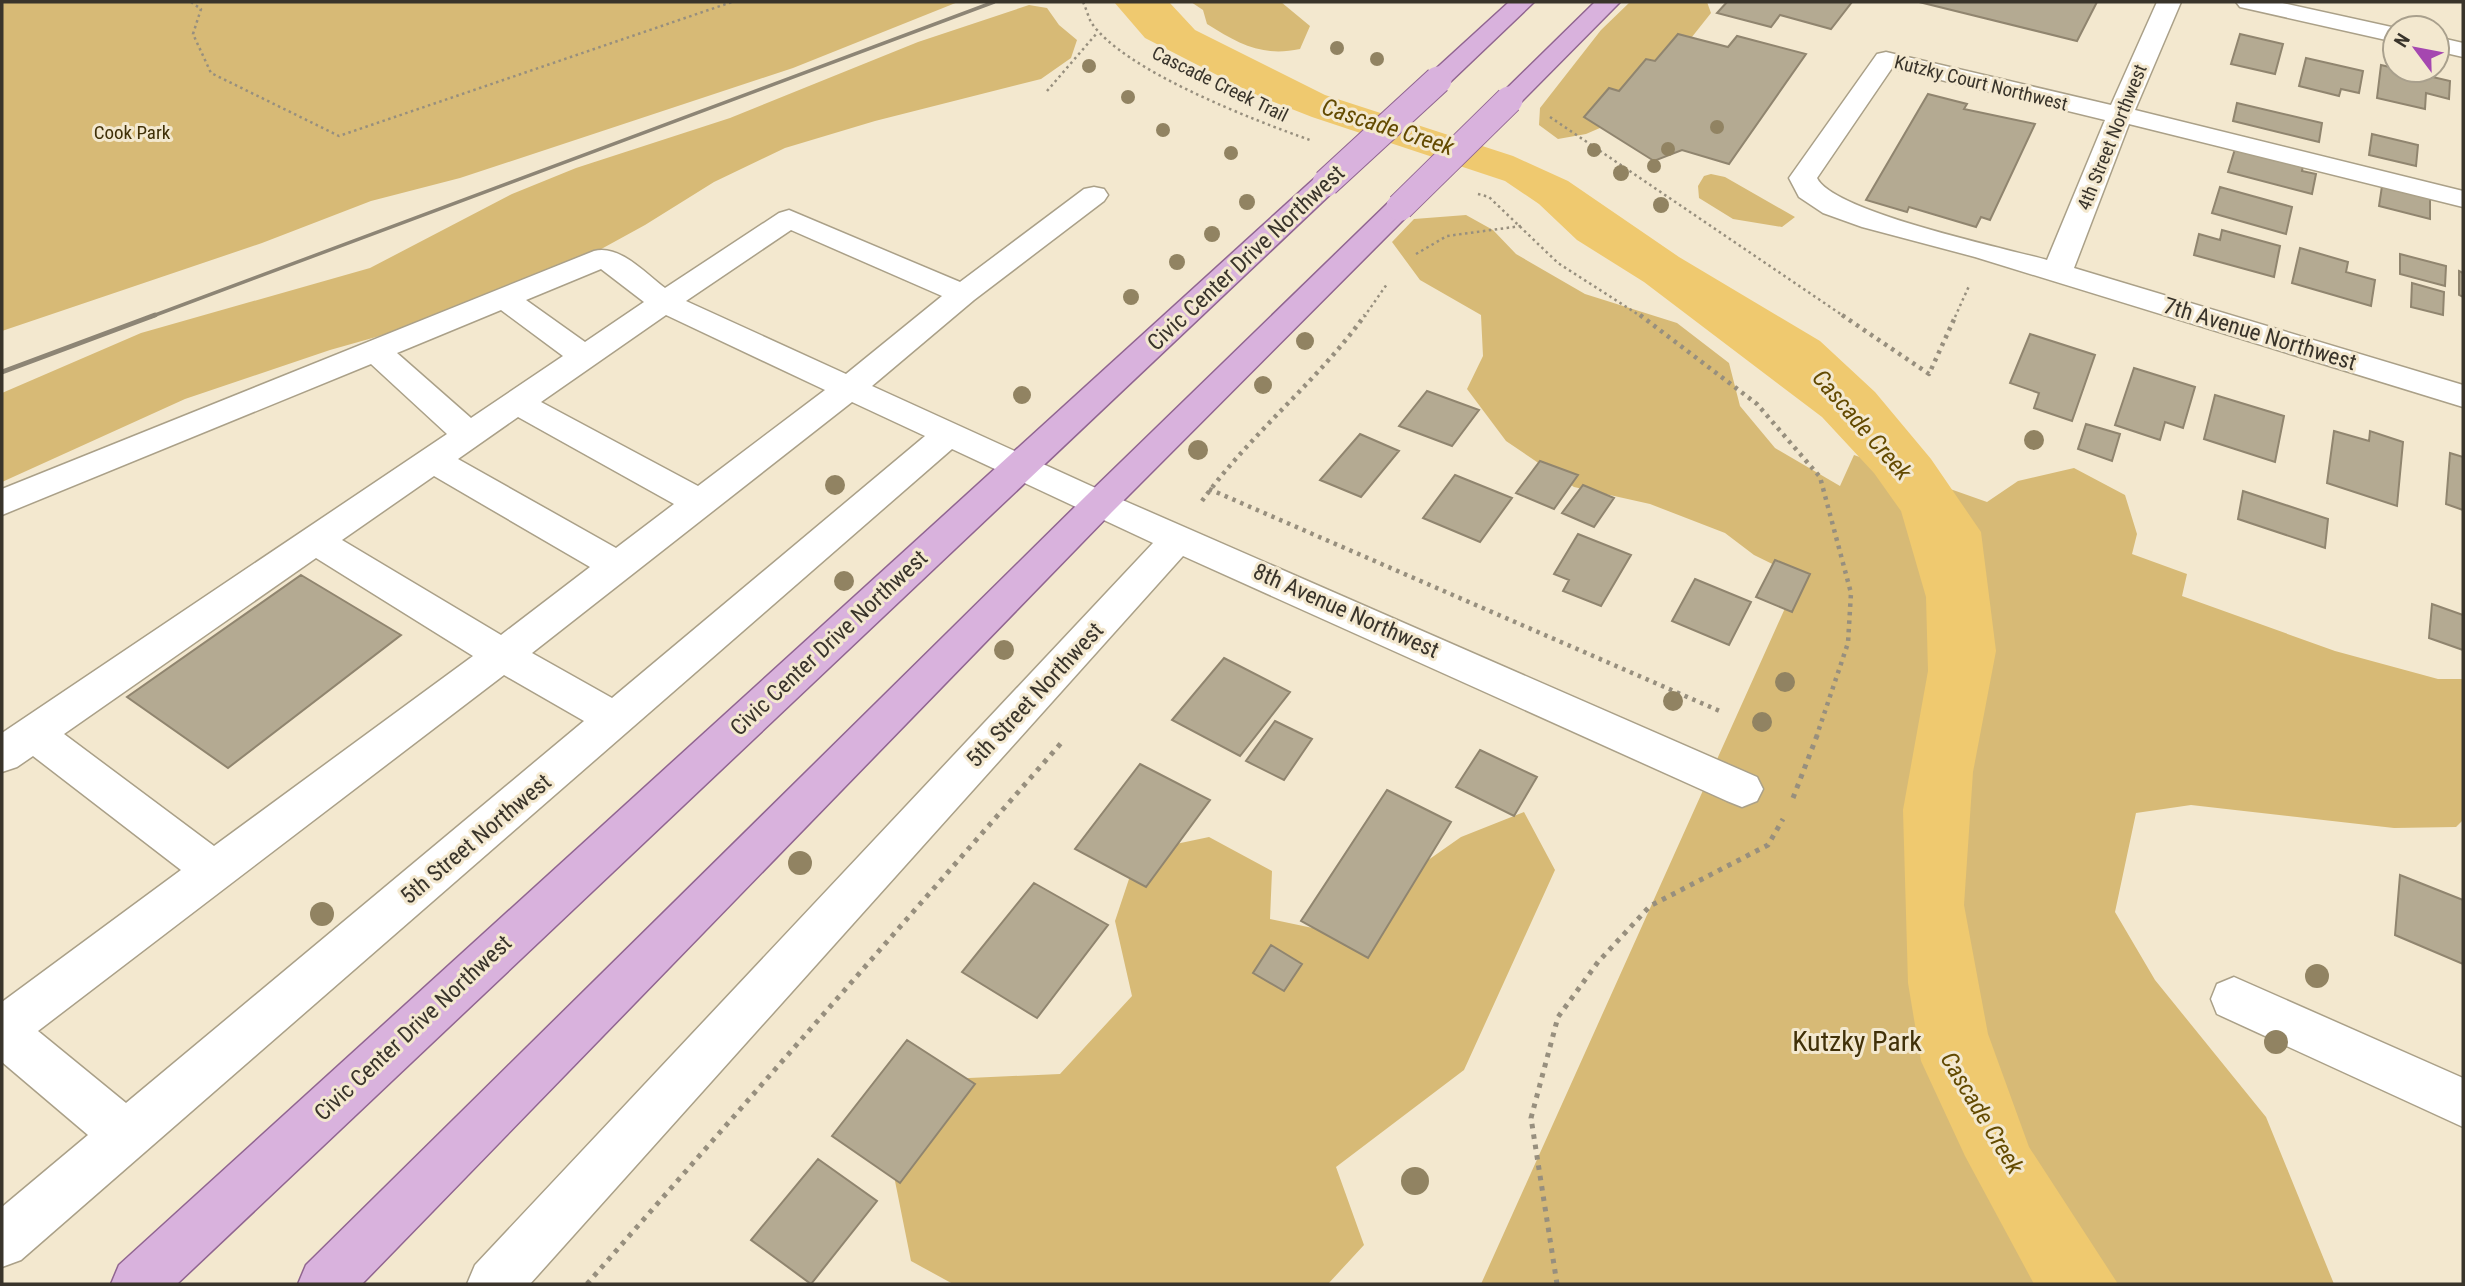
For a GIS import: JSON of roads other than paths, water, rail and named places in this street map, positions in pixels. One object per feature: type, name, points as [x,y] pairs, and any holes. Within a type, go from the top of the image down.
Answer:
[{"type":"main road","name":"Civic Center Drive Northwest","points":[[138,1284],[1522,2]]},
{"type":"main road","points":[[326,1284],[1099,503],[1608,2]]},
{"type":"street","name":"4th Street Northwest","points":[[2057,273],[2119,116],[2169,2]]},
{"type":"street","points":[[2248,2],[2381,32]]},
{"type":"street","name":"Kutzky Court Northwest","points":[[2057,273],[1872,221],[1832,207],[1809,191],[1803,178],[1886,59],[2119,116]]},
{"type":"street","points":[[2119,116],[2177,126],[2463,199]]},
{"type":"street","points":[[124,1136],[93,1102],[48,1072],[2,1031],[505,653],[849,388],[963,293],[1094,195]]},
{"type":"street","points":[[213,870],[18,744],[516,401],[789,219],[963,293]]},
{"type":"street","name":"8th Avenue Northwest","points":[[504,298],[604,257],[664,302],[1178,539],[1258,571],[1742,789]]},
{"type":"street","name":"7th Avenue Northwest","points":[[2057,273],[2463,396]]},
{"type":"street","points":[[2,503],[504,298],[584,356]]},
{"type":"street","points":[[375,351],[468,434]]},
{"type":"street","points":[[516,401],[699,502]]},
{"type":"street","name":"5th Street Northwest","points":[[2,1241],[949,434]]},
{"type":"street","points":[[431,459],[617,566]]},
{"type":"street","name":"5th Street Northwest","points":[[494,1284],[1178,539]]},
{"type":"street","points":[[314,540],[505,653],[576,699],[618,718]]},
{"type":"street","points":[[2234,999],[2463,1104]]},
{"type":"water","name":"Cascade Creek","points":[[1114,2],[1169,2],[1195,30],[1325,95],[1513,156],[1568,181],[1679,257],[1820,341],[1875,392],[1931,459],[1981,532],[1996,651],[1973,772],[1964,905],[1988,1034],[2029,1147],[2118,1284],[2034,1284],[1965,1156],[1921,1061],[1908,983],[1903,810],[1928,671],[1926,597],[1901,511],[1874,473],[1822,417],[1644,282],[1577,240],[1539,204],[1505,181],[1312,117],[1256,95],[1145,38]]},
{"type":"railway","points":[[150,317],[994,2]]},
{"type":"railway","points":[[2,372],[155,315]]},
{"type":"park label","name":"Cook Park","points":[[132,132]]},
{"type":"park label","name":"Kutzky Park","points":[[1857,1041]]}]
